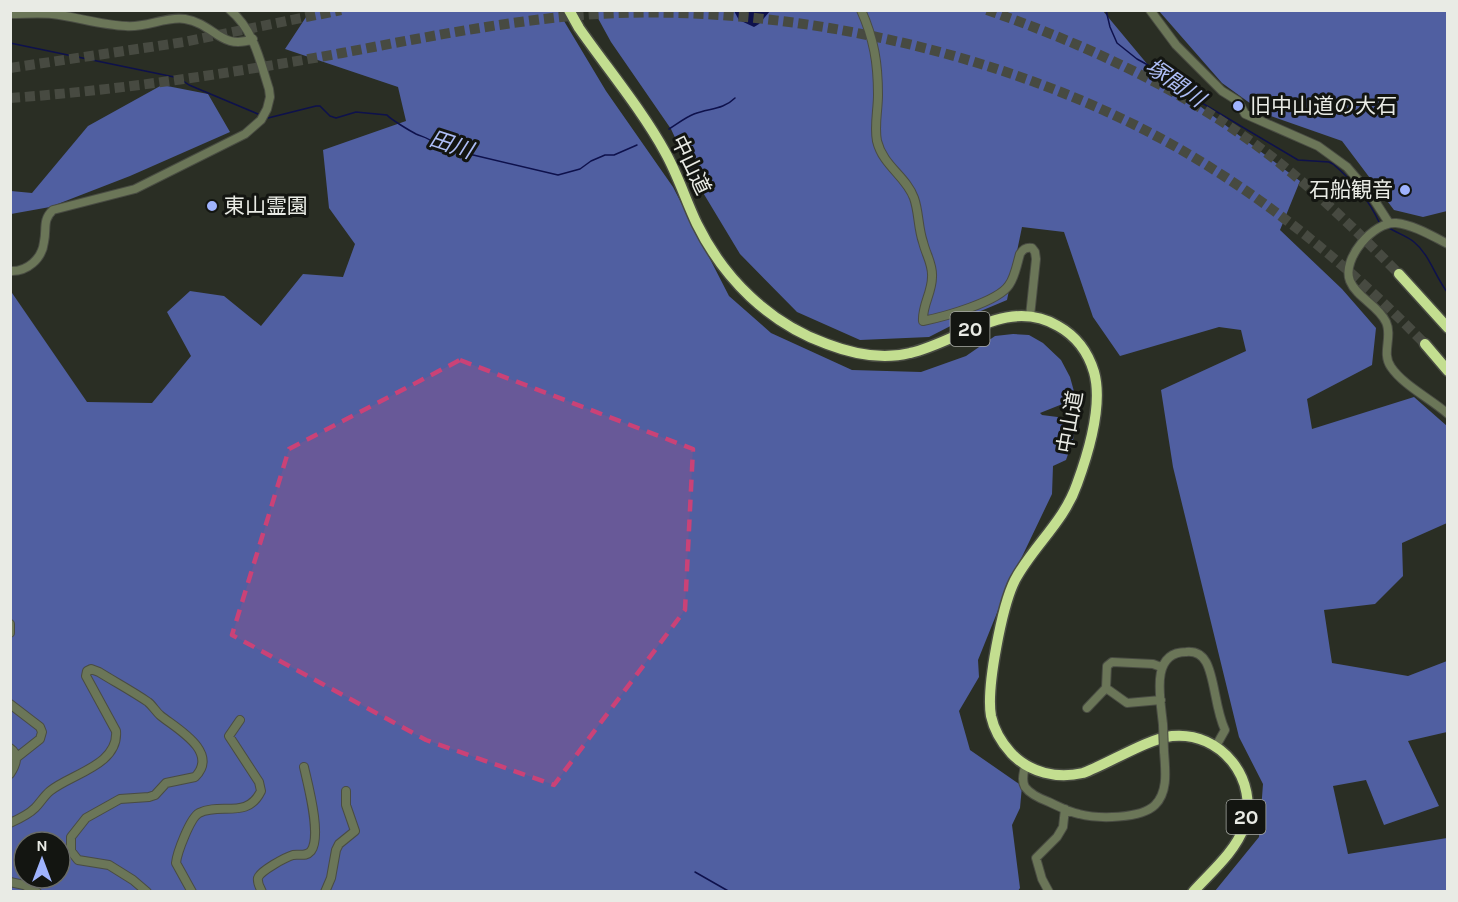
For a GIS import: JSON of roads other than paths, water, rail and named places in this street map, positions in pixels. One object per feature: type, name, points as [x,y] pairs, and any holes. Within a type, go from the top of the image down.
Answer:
[{"type":"highway","name":"中山道","points":[[569,10],[579,28],[659,142],[674,170],[696,222],[715,256],[737,284],[789,327],[827,344],[861,354],[884,356],[908,354],[925,349],[995,320],[1030,316],[1052,322],[1067,331],[1083,348],[1095,375],[1098,394],[1095,417],[1072,497],[1016,579],[1009,594],[1000,626],[990,691],[992,717],[1002,742],[1009,751],[1025,765],[1053,775],[1074,775],[1093,769],[1166,737],[1194,737],[1216,746],[1233,760],[1243,778],[1247,795],[1246,817],[1241,834],[1232,849],[1193,891]]},
{"type":"highway","points":[[1400,274],[1448,328]]},
{"type":"highway","points":[[1425,344],[1448,371]]},
{"type":"street","points":[[10,271],[19,272],[29,267],[38,258],[44,243],[45,220],[53,210],[135,189],[245,134],[261,120],[270,97],[253,39],[242,21],[230,10]]},
{"type":"street","points":[[861,10],[875,47],[878,94],[876,131],[879,145],[888,164],[913,194],[918,209],[923,243],[932,267],[932,280],[922,310],[923,321],[946,316],[1001,293],[1008,286],[1022,250],[1027,248],[1032,248],[1036,259],[1030,316]]},
{"type":"street","points":[[1150,10],[1176,45],[1222,91],[1238,101],[1245,114],[1318,146],[1347,167],[1371,195],[1389,223]]},
{"type":"street","points":[[10,14],[51,14],[126,26],[185,19],[202,24],[231,44],[241,44],[253,39]]},
{"type":"street","points":[[1448,244],[1403,225],[1389,223],[1357,247],[1348,265],[1349,280],[1385,319],[1389,333],[1387,349],[1389,364],[1400,376],[1448,414]]},
{"type":"street","points":[[10,624],[10,633]]},
{"type":"street","points":[[1025,765],[1022,780],[1026,789],[1040,798],[1079,814],[1097,817],[1130,815],[1147,811],[1157,804],[1165,781],[1161,667],[1176,653],[1195,652],[1203,657],[1208,665],[1218,716],[1225,730],[1216,746]]},
{"type":"street","points":[[1087,708],[1106,688],[1107,666],[1112,662],[1153,664],[1161,667]]},
{"type":"street","points":[[10,823],[29,813],[52,789],[100,762],[114,746],[117,739],[116,731],[86,676],[87,671],[91,669],[99,672],[149,703],[192,738],[201,758],[202,767],[195,777],[166,783],[155,795],[149,797],[120,799],[86,818],[71,837],[71,851],[78,860],[109,865],[147,891]]},
{"type":"street","points":[[1106,688],[1127,703],[1161,700]]},
{"type":"street","points":[[10,704],[40,727],[42,732],[40,739],[16,758]]},
{"type":"street","points":[[192,891],[176,863],[192,820],[197,814],[209,810],[238,809],[252,803],[261,790],[259,782],[229,736],[240,720]]},
{"type":"street","points":[[10,748],[16,758],[16,766],[10,774]]},
{"type":"street","points":[[261,891],[258,878],[261,872],[293,855],[305,855],[311,852],[316,821],[304,767]]},
{"type":"street","points":[[325,891],[331,878],[336,850],[339,844],[355,831],[346,805],[346,791]]},
{"type":"street","points":[[1049,891],[1042,879],[1036,858],[1063,828],[1065,809]]},
{"type":"street","points":[[10,882],[37,891]]},
{"type":"waterway","name":"塚間川","points":[[1106,10],[1117,43],[1137,59],[1166,75],[1197,100],[1298,160],[1333,164],[1359,190],[1382,224]]},
{"type":"waterway","name":"田川","points":[[10,43],[179,78],[189,85],[258,114]]},
{"type":"waterway","name":"田川","points":[[669,129],[691,115],[721,107],[735,98]]},
{"type":"waterway","name":"田川","points":[[268,118],[316,106],[320,106],[330,116],[336,118],[356,112],[387,115],[434,143],[469,154],[558,175],[580,169],[605,155],[614,155],[637,145]]},
{"type":"waterway","name":"塚間川","points":[[1389,228],[1420,247],[1448,293]]},
{"type":"waterway","points":[[695,872],[730,892]]},
{"type":"tunnel","points":[[10,68],[184,42],[341,10]]},
{"type":"tunnel","points":[[987,10],[1062,39],[1136,72],[1172,91],[1240,133],[1306,185],[1399,274]]},
{"type":"tunnel","points":[[10,98],[177,80],[491,26],[582,15],[659,13],[738,16],[818,26],[899,42],[978,63],[1055,90],[1127,121],[1195,158],[1287,221],[1344,267],[1425,344]]},
{"type":"place","name":"旧中山道の大石","points":[[1238,106]]},
{"type":"place","name":"石船観音","points":[[1405,190]]},
{"type":"place","name":"東山霊園","points":[[212,206]]}]
